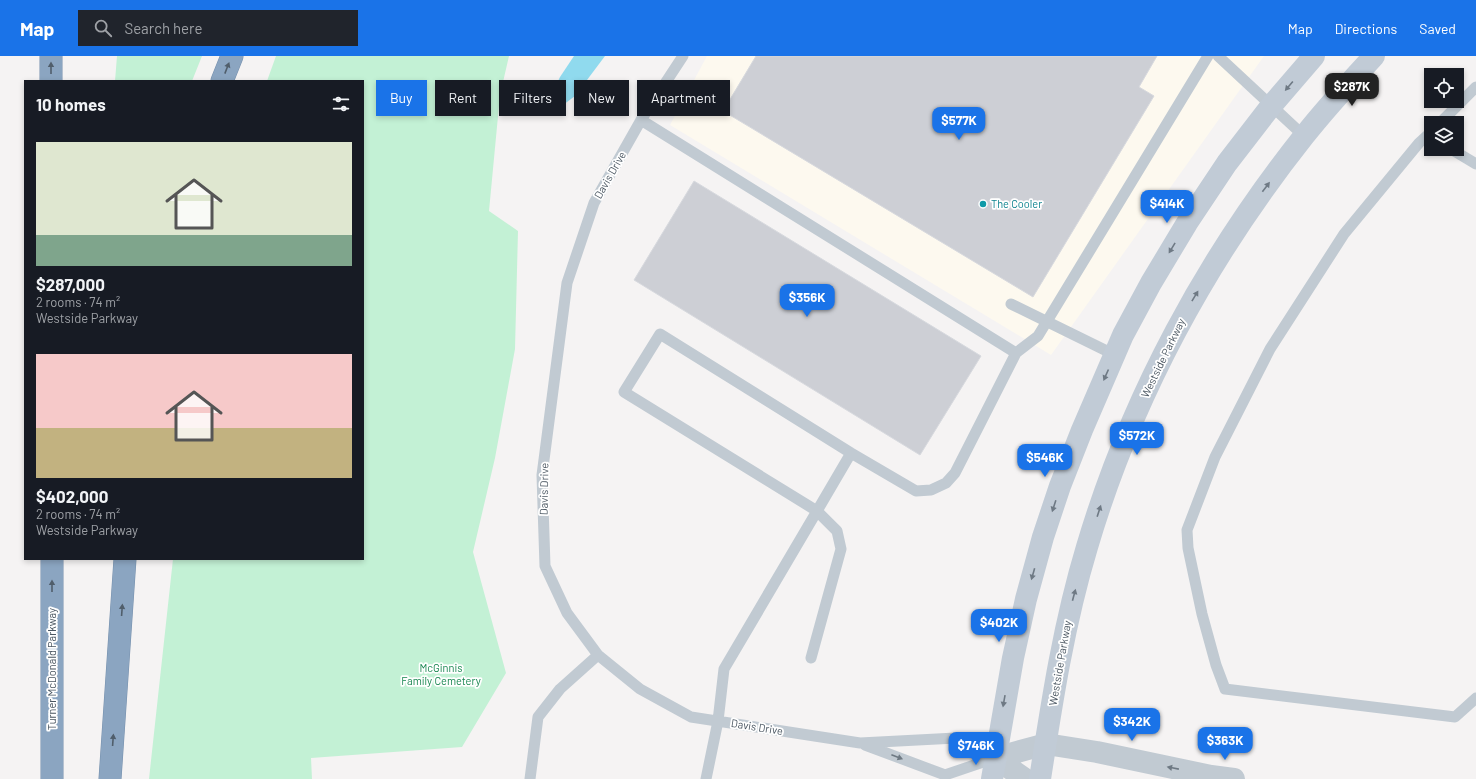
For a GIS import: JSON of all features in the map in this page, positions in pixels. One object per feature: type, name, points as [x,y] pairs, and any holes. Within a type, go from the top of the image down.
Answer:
[{"type":"highway","points":[[51,56],[51,80]]},
{"type":"highway","points":[[222,80],[232,56]]},
{"type":"highway","name":"Turner McDonald Parkway","points":[[52,560],[52,779]]},
{"type":"highway","points":[[110,779],[125,560]]},
{"type":"main road","points":[[992,779],[1014,651],[1043,537],[1060,486],[1082,430],[1123,335],[1151,283],[1187,223],[1227,163],[1271,106],[1314,56]]},
{"type":"main road","name":"Westside Parkway","points":[[1040,779],[1059,662],[1068,618],[1086,548],[1116,463],[1138,408],[1163,355],[1190,304],[1260,194],[1304,136],[1374,56]]},
{"type":"street","points":[[995,758],[1046,744],[1097,752],[1211,776],[1234,779]]},
{"type":"street","points":[[995,758],[1025,779]]},
{"type":"lane","name":"Davis Drive","points":[[683,56],[642,120],[594,203],[567,283],[542,475],[545,566],[567,613],[598,655],[640,689],[691,717],[860,743],[956,738],[995,758]]},
{"type":"lane","points":[[811,658],[840,549],[837,531],[817,510],[624,392],[660,334],[851,453],[916,491],[932,490],[946,483],[955,473],[1016,353],[1038,336],[1208,56]]},
{"type":"lane","points":[[1218,56],[1304,136]]},
{"type":"lane","points":[[1447,116],[1476,86]]},
{"type":"lane","points":[[642,120],[1016,353]]},
{"type":"lane","points":[[1424,140],[1344,234],[1270,349],[1215,457],[1187,530],[1188,548],[1202,614],[1216,665],[1225,689],[1455,717],[1476,698]]},
{"type":"lane","points":[[1463,156],[1476,164]]},
{"type":"lane","points":[[1011,304],[1115,355]]},
{"type":"lane","points":[[706,779],[718,721],[724,669],[851,453]]},
{"type":"lane","points":[[530,779],[538,717],[560,689],[598,655]]},
{"type":"lane","name":"Davis Drive","points":[[860,743],[945,775],[995,758]]},
{"type":"shaded area","name":"The Cooler","points":[[707,56],[1264,56],[1051,355],[670,125],[675,116],[730,116],[730,80],[694,80]]},
{"type":"green space","points":[[117,56],[202,56],[192,80],[115,80]]},
{"type":"green space","name":"McGinnis Family Cemetery","points":[[276,56],[509,56],[503,80],[499,80],[499,106],[489,211],[518,231],[515,349],[495,458],[473,552],[506,673],[462,747],[311,758],[312,779],[149,779],[173,560],[364,560],[364,80],[267,80]]},
{"type":"water","points":[[574,56],[605,56],[587,80],[574,80],[574,97],[566,103],[566,80],[559,80]]},
{"type":"building","name":"The Cooler","points":[[756,56],[1157,56],[1139,87],[1154,96],[1033,297],[730,115],[730,99]]},
{"type":"building","points":[[694,181],[981,356],[920,455],[634,280]]},
{"type":"place","name":"The Cooler","points":[[983,204]]}]
